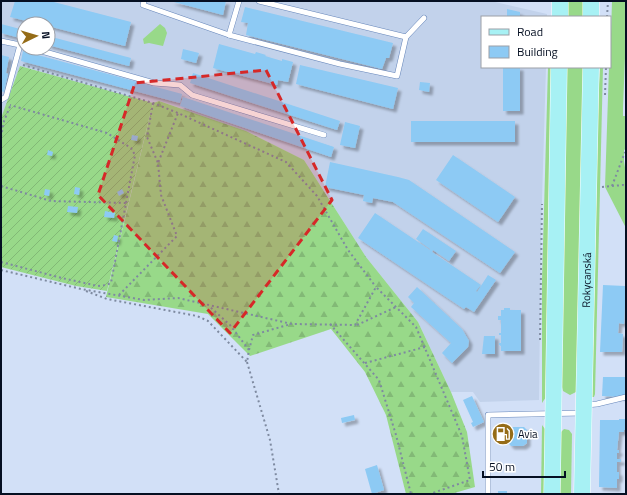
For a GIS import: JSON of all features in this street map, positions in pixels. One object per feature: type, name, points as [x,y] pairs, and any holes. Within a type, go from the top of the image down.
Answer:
[{"type":"main road","points":[[560,1],[560,16]]},
{"type":"main road","points":[[591,1],[591,16]]},
{"type":"main road","points":[[552,494],[559,68]]},
{"type":"main road","name":"Rokycanská","points":[[582,494],[591,68]]},
{"type":"lane","points":[[144,1],[143,5],[229,35],[340,64],[397,76],[406,37],[424,18]]},
{"type":"lane","points":[[229,35],[239,1]]},
{"type":"lane","points":[[259,1],[406,37]]},
{"type":"lane","points":[[1,41],[16,44]]},
{"type":"lane","points":[[56,55],[154,83],[180,85],[192,94],[324,135]]},
{"type":"lane","points":[[1,100],[6,97],[18,56]]},
{"type":"lane","points":[[488,494],[488,415],[553,413],[584,409],[597,404],[626,397]]},
{"type":"path","points":[[607,16],[608,1]]},
{"type":"path","points":[[16,63],[153,103],[286,162],[317,196],[348,250],[376,287],[416,327],[425,347],[462,436],[470,480],[430,494]]},
{"type":"path","points":[[119,295],[177,236],[161,195],[158,163],[147,137],[153,103]]},
{"type":"path","points":[[1,262],[62,278],[98,286],[106,286],[111,282],[113,277],[135,156],[131,148],[107,133],[10,105]]},
{"type":"path","points":[[158,163],[178,113]]},
{"type":"path","points":[[626,152],[626,161]]},
{"type":"path","points":[[612,186],[626,152]]},
{"type":"path","points":[[602,187],[623,184],[626,186]]},
{"type":"path","points":[[1,186],[51,201],[126,202]]},
{"type":"path","points":[[1,270],[81,289],[144,300],[178,298],[292,324],[355,325],[396,308]]},
{"type":"path","points":[[355,325],[376,287]]},
{"type":"path","points":[[81,289],[107,300],[197,316],[208,321],[247,362]]},
{"type":"path","points":[[208,305],[230,325],[249,350]]},
{"type":"path","points":[[279,494],[270,440],[247,362],[253,335],[292,324]]},
{"type":"path","points":[[330,324],[379,380],[396,435],[411,494]]},
{"type":"path","points":[[365,363],[425,347]]},
{"type":"highlighted area","points":[[266,70],[332,200],[230,333],[98,195],[135,83]]},
{"type":"shaded area","points":[[1,1],[491,1],[547,14],[547,16],[481,16],[481,68],[546,68],[541,234],[539,400],[480,402],[473,392],[451,392],[418,322],[366,257],[304,160],[246,131],[159,101],[153,103],[20,66],[1,118]]},
{"type":"green space","points":[[567,1],[584,1],[584,16],[567,16]]},
{"type":"green space","points":[[612,1],[626,1],[623,116],[626,116],[626,149],[624,150],[624,161],[626,174],[626,228],[605,187],[609,68],[611,68]]},
{"type":"green space","points":[[160,24],[165,28],[167,33],[163,46],[149,43],[144,44],[143,39]]},
{"type":"green space","points":[[20,66],[153,103],[107,291],[76,286],[1,267],[1,118]]},
{"type":"green space","points":[[548,68],[553,68],[546,397],[542,403],[542,281]]},
{"type":"green space","points":[[566,68],[584,68],[578,382],[576,392],[570,395],[563,391],[561,383]]},
{"type":"green space","points":[[600,68],[603,68],[595,394],[594,397],[592,397]]},
{"type":"green space","points":[[159,101],[246,131],[304,160],[366,257],[418,322],[451,392],[467,432],[475,487],[451,494],[406,494],[386,415],[365,372],[331,329],[250,356],[208,314],[106,297],[153,103]]},
{"type":"green space","points":[[542,425],[545,429],[545,494],[541,494]]},
{"type":"green space","points":[[564,429],[569,430],[572,434],[571,494],[559,494],[561,432]]},
{"type":"building","points":[[15,1],[50,1],[131,22],[125,46],[56,28],[56,16],[16,16],[16,18],[10,17]]},
{"type":"building","points":[[170,1],[226,1],[223,15]]},
{"type":"building","points":[[245,7],[393,43],[389,58],[386,58],[382,69],[246,35],[248,23],[241,22]]},
{"type":"building","points":[[507,9],[520,12],[520,16],[507,16]]},
{"type":"building","points":[[1,24],[16,28],[16,37],[1,33]]},
{"type":"building","points":[[56,38],[131,58],[129,66],[56,47]]},
{"type":"building","points":[[219,44],[255,54],[256,52],[282,61],[282,59],[293,62],[288,82],[278,80],[277,85],[213,68]]},
{"type":"building","points":[[183,49],[199,53],[196,63],[181,59]]},
{"type":"building","points":[[1,55],[9,57],[6,73],[8,74],[4,92],[1,91]]},
{"type":"building","points":[[22,56],[41,56],[182,94],[180,103],[21,61]]},
{"type":"building","points":[[300,65],[398,88],[393,109],[296,84]]},
{"type":"building","points":[[503,68],[520,68],[520,111],[503,111]]},
{"type":"building","points":[[193,73],[340,121],[337,130],[190,83]]},
{"type":"building","points":[[420,82],[430,83],[429,92],[419,90]]},
{"type":"building","points":[[183,97],[334,147],[331,157],[180,106]]},
{"type":"building","points":[[411,121],[515,121],[515,142],[411,142]]},
{"type":"building","points":[[345,122],[360,126],[355,148],[340,145]]},
{"type":"building","points":[[132,135],[138,136],[137,141],[131,140]]},
{"type":"building","points":[[48,150],[53,152],[52,156],[47,155]]},
{"type":"building","points":[[453,155],[515,197],[498,222],[436,180]]},
{"type":"building","points":[[330,162],[409,180],[515,252],[500,273],[393,202],[373,198],[372,203],[363,201],[364,195],[325,187]]},
{"type":"building","points":[[75,187],[80,188],[79,195],[74,194]]},
{"type":"building","points":[[45,189],[50,190],[49,196],[44,195]]},
{"type":"building","points":[[122,189],[124,193],[119,196],[117,192]]},
{"type":"building","points":[[68,206],[78,207],[77,213],[67,212]]},
{"type":"building","points":[[105,211],[115,213],[114,218],[104,217]]},
{"type":"building","points":[[375,213],[430,250],[416,239],[423,229],[456,251],[449,261],[433,250],[432,252],[481,285],[476,291],[477,292],[488,275],[496,280],[474,312],[466,307],[464,309],[358,238]]},
{"type":"building","points":[[114,235],[118,236],[117,242],[112,241]]},
{"type":"building","points":[[603,285],[625,286],[626,306],[624,324],[619,323],[618,333],[623,334],[622,352],[600,352]]},
{"type":"building","points":[[417,287],[462,329],[469,341],[468,347],[452,363],[442,353],[451,343],[411,307],[414,303],[408,297]]},
{"type":"building","points":[[504,308],[510,308],[510,310],[521,310],[521,351],[501,351],[501,346],[499,343],[501,343],[501,335],[499,335],[499,333],[501,333],[501,320],[498,320],[498,316],[501,316],[501,310],[504,310]]},
{"type":"building","points":[[484,336],[495,336],[495,354],[482,354]]},
{"type":"building","points":[[603,377],[626,377],[626,397],[602,396]]},
{"type":"building","points":[[472,396],[484,422],[473,427],[471,423],[473,422],[463,400]]},
{"type":"building","points":[[354,415],[355,420],[342,423],[341,418]]},
{"type":"building","points":[[626,419],[626,430],[624,430],[624,432],[619,432],[617,450],[619,450],[619,453],[617,453],[617,459],[621,459],[621,462],[617,462],[619,479],[617,479],[617,488],[599,487],[600,420]]},
{"type":"building","points":[[511,427],[524,427],[527,430],[527,443],[523,446],[511,446],[508,443],[508,430]]},
{"type":"building","points":[[377,465],[384,490],[372,494],[365,469]]},
{"type":"building","points":[[498,491],[507,491],[507,494],[498,494]]},
{"type":"place","name":"Avia","points":[[503,434]]}]
